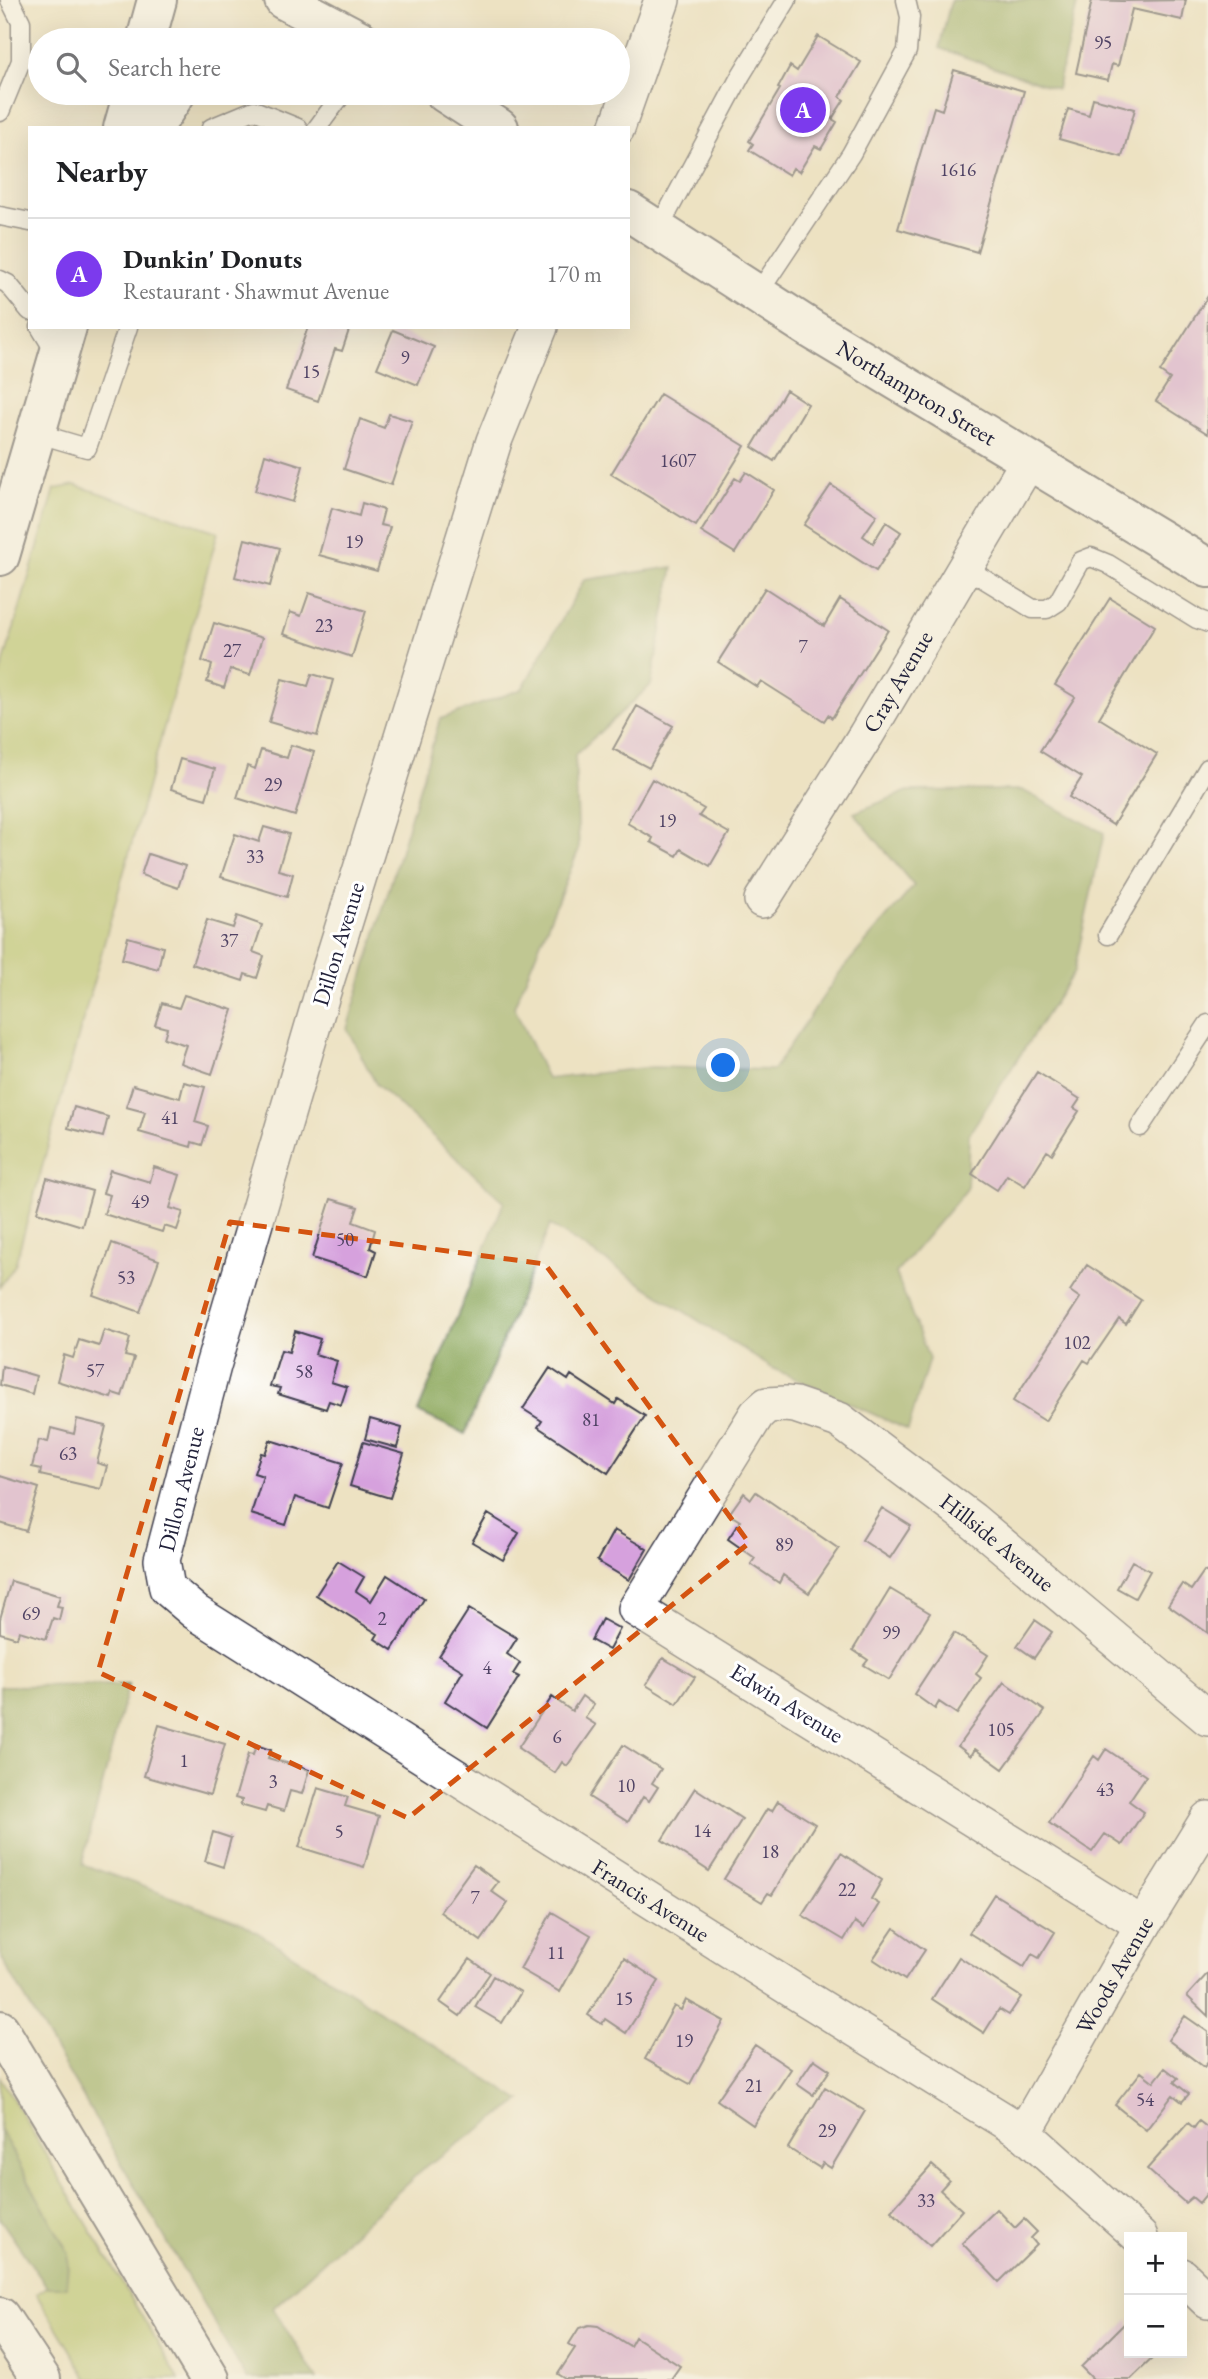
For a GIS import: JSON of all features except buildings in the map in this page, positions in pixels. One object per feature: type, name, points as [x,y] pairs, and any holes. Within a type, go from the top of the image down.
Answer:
[{"type":"main road","points":[[149,28],[157,0]]},
{"type":"main road","points":[[284,0],[337,28]]},
{"type":"main road","points":[[124,126],[130,105]]},
{"type":"main road","points":[[154,126],[168,105]]},
{"type":"main road","points":[[463,105],[496,126]]},
{"type":"main road","name":"Northampton Street","points":[[643,221],[757,295],[1208,568]]},
{"type":"main road","points":[[3,537],[36,433],[55,337]]},
{"type":"main road","points":[[0,2029],[209,2379]]},
{"type":"main road","points":[[0,2317],[41,2379]]},
{"type":"street","points":[[630,91],[662,0]]},
{"type":"street","points":[[618,126],[625,105]]},
{"type":"street","name":"Dillon Avenue","points":[[164,1570],[163,1560],[213,1366],[321,999],[494,441],[539,329]]},
{"type":"street","name":"Cray Avenue","points":[[762,900],[866,735],[1030,460]]},
{"type":"street","name":"Hillside Avenue","points":[[767,1405],[795,1405],[839,1420],[849,1427],[972,1520],[1208,1718]]},
{"type":"street","name":"Edwin Avenue","points":[[767,1405],[757,1414],[636,1609],[1143,1925]]},
{"type":"street","name":"Francis Avenue","points":[[164,1570],[167,1588],[195,1612],[1024,2133],[1134,2232]]},
{"type":"street","name":"Woods Avenue","points":[[1024,2133],[1143,1925],[1208,1819]]},
{"type":"street","points":[[1187,2281],[1208,2301]]},
{"type":"lane","points":[[0,113],[21,61],[21,22],[10,0]]},
{"type":"lane","points":[[643,221],[741,75],[787,0]]},
{"type":"lane","points":[[757,295],[851,154],[907,51],[911,17],[906,0]]},
{"type":"lane","points":[[318,126],[334,105]]},
{"type":"lane","points":[[216,126],[254,110],[293,126]]},
{"type":"lane","points":[[0,216],[28,222]]},
{"type":"lane","points":[[0,280],[8,284],[28,309]]},
{"type":"lane","points":[[36,433],[87,449],[127,329]]},
{"type":"lane","points":[[966,568],[1033,609],[1047,610],[1058,602],[1081,561],[1091,557],[1108,564],[1197,619],[1208,623]]},
{"type":"lane","points":[[1108,935],[1208,768]]},
{"type":"lane","points":[[1140,1128],[1208,1024]]},
{"type":"highlighted area","points":[[230,1222],[545,1264],[749,1543],[408,1818],[98,1672]]},
{"type":"green space","points":[[951,0],[1078,0],[1057,89],[939,48]]},
{"type":"green space","points":[[75,485],[218,532],[15,1265],[0,1287],[0,675],[55,489]]},
{"type":"green space","points":[[673,567],[651,685],[575,755],[579,849],[514,1007],[547,1079],[652,1067],[773,1070],[840,972],[914,886],[854,813],[908,791],[1022,790],[1104,833],[1074,972],[969,1134],[967,1189],[896,1273],[929,1359],[908,1430],[772,1368],[550,1225],[465,1434],[418,1412],[504,1202],[376,1084],[347,1029],[440,719],[522,689],[584,580]]},
{"type":"green space","points":[[128,1685],[82,1864],[244,1924],[521,2101],[426,2166],[273,2308],[317,2379],[247,2379],[0,1955],[0,1686]]},
{"type":"green space","points":[[0,2077],[179,2379],[88,2379],[36,2294],[47,2287],[65,2287],[69,2254],[0,2130]]},
{"type":"green space","points":[[0,2130],[69,2254],[66,2287],[47,2287],[0,2219]]},
{"type":"place","name":"Dunkin' Donuts","points":[[803,110]]}]
